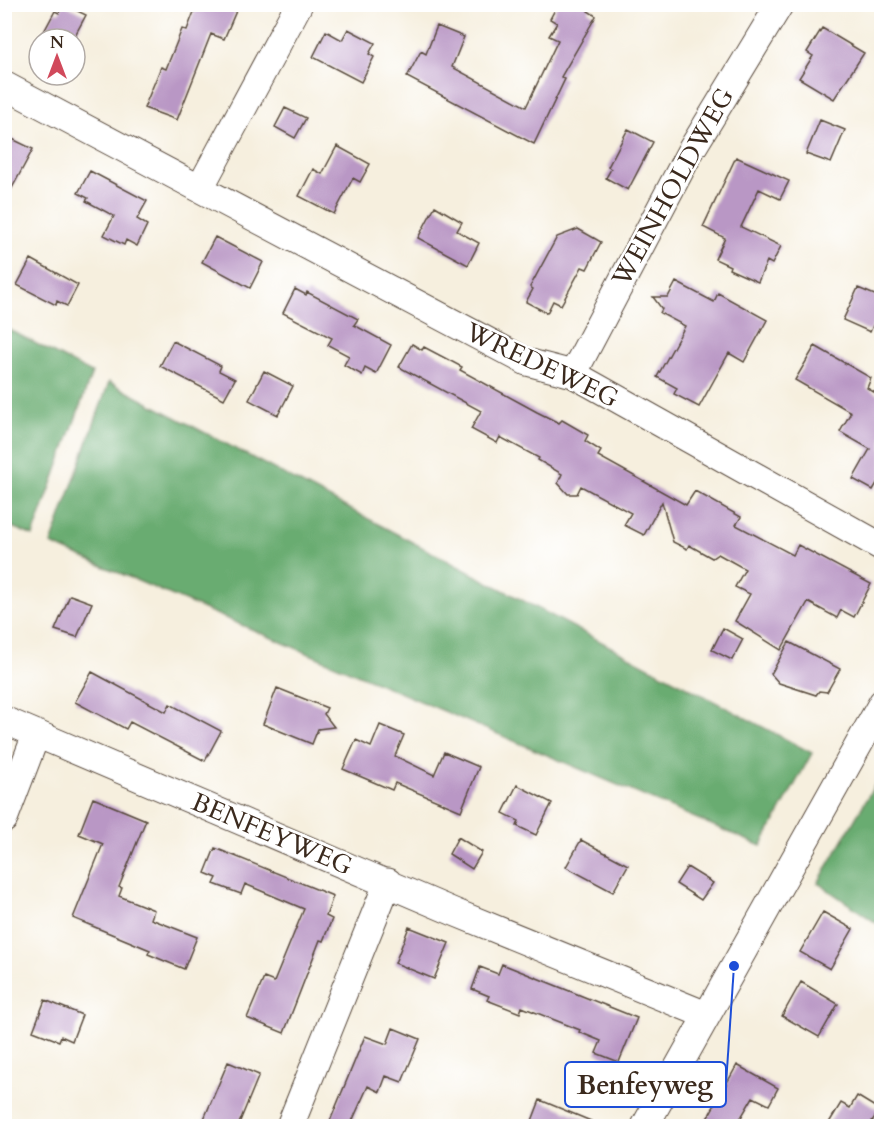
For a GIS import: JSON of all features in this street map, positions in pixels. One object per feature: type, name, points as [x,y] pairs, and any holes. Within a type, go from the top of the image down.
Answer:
[{"type":"street","points":[[200,188],[299,4]]},
{"type":"street","name":"WEINHOLDWEG","points":[[573,374],[690,152],[780,4]]},
{"type":"street","name":"WREDEWEG","points":[[4,85],[527,362],[573,374],[882,547]]},
{"type":"street","points":[[645,1126],[882,703]]},
{"type":"street","name":"BENFEYWEG","points":[[4,720],[454,912],[706,1015]]},
{"type":"street","points":[[4,819],[36,735]]},
{"type":"street","points":[[290,1126],[388,882]]},
{"type":"green space","points":[[4,327],[92,373],[33,536],[5,524]]},
{"type":"green space","points":[[109,382],[812,753],[761,846],[51,544]]},
{"type":"green space","points":[[877,781],[882,784],[881,926],[818,883]]},
{"type":"building","points":[[63,4],[86,15],[80,27],[46,27],[55,11],[59,13]]},
{"type":"building","points":[[197,4],[239,4],[224,39],[211,34],[177,120],[144,108],[161,67],[166,69],[182,29],[187,30]]},
{"type":"building","points":[[558,4],[592,4],[588,11],[596,16],[561,77],[565,79],[534,144],[407,77],[421,51],[426,54],[437,26],[464,37],[452,67],[526,107],[558,40],[549,36],[557,23],[550,19]]},
{"type":"building","points":[[822,28],[864,53],[834,99],[799,78],[813,56],[807,52]]},
{"type":"building","points":[[348,29],[375,43],[369,54],[374,57],[361,82],[313,57],[326,31],[342,40]]},
{"type":"building","points":[[285,108],[306,118],[295,138],[275,127]]},
{"type":"building","points":[[820,120],[845,130],[831,163],[806,154]]},
{"type":"building","points":[[628,129],[653,142],[628,190],[606,178],[611,169],[608,167]]},
{"type":"building","points":[[4,135],[33,149],[4,203]]},
{"type":"building","points":[[337,146],[370,164],[360,182],[353,178],[334,214],[299,196],[313,169],[322,174]]},
{"type":"building","points":[[736,157],[789,181],[780,199],[759,189],[741,227],[781,246],[772,264],[767,261],[758,282],[729,269],[730,266],[715,259],[725,238],[703,227]]},
{"type":"building","points":[[90,171],[147,201],[137,219],[147,225],[137,246],[126,240],[124,245],[104,235],[114,216],[86,201],[88,198],[78,193]]},
{"type":"building","points":[[435,206],[462,222],[457,231],[479,243],[468,265],[418,238]]},
{"type":"building","points":[[578,229],[601,242],[587,269],[582,267],[561,305],[553,301],[547,313],[526,302],[533,289],[530,287],[557,237]]},
{"type":"building","points":[[215,237],[263,262],[250,288],[202,262]]},
{"type":"building","points":[[31,259],[78,285],[67,306],[57,301],[56,305],[17,285]]},
{"type":"building","points":[[676,282],[714,302],[718,293],[767,320],[744,362],[729,353],[699,407],[674,394],[677,388],[657,377],[685,326],[660,313],[662,309],[653,297],[668,297]]},
{"type":"building","points":[[858,288],[882,298],[882,322],[876,319],[870,332],[843,320]]},
{"type":"building","points":[[295,289],[306,295],[307,292],[358,319],[354,325],[391,345],[376,374],[365,368],[362,375],[344,365],[349,356],[328,345],[332,338],[283,313]]},
{"type":"building","points":[[173,341],[221,366],[219,371],[235,379],[224,399],[160,366]]},
{"type":"building","points":[[412,344],[422,350],[424,347],[462,367],[460,370],[537,412],[559,423],[562,420],[588,435],[585,441],[601,451],[598,456],[686,505],[695,491],[741,517],[736,525],[793,555],[798,545],[871,584],[854,617],[841,610],[837,618],[808,602],[781,650],[735,621],[750,594],[735,587],[745,569],[718,554],[712,558],[689,545],[687,549],[673,542],[662,502],[644,535],[624,525],[631,513],[581,486],[577,494],[568,494],[558,483],[562,474],[538,460],[539,458],[500,437],[497,443],[471,429],[481,411],[399,367]]},
{"type":"building","points":[[815,346],[871,378],[867,388],[882,397],[882,475],[873,490],[853,479],[870,449],[840,432],[851,412],[795,380]]},
{"type":"building","points":[[264,371],[293,386],[278,415],[249,400]]},
{"type":"building","points":[[70,595],[92,603],[77,637],[55,630]]},
{"type":"building","points":[[723,628],[743,639],[732,660],[712,650]]},
{"type":"building","points":[[789,642],[840,669],[827,692],[819,691],[816,695],[779,683],[771,674]]},
{"type":"building","points":[[92,672],[166,712],[170,704],[221,731],[205,761],[130,722],[126,729],[75,702]]},
{"type":"building","points":[[277,688],[327,708],[324,714],[334,727],[318,729],[312,744],[263,724]]},
{"type":"building","points":[[380,725],[404,735],[395,756],[434,775],[444,752],[479,767],[461,811],[395,783],[392,790],[343,769],[356,740],[371,747]]},
{"type":"building","points":[[517,785],[552,803],[536,835],[517,826],[519,821],[503,813]]},
{"type":"building","points":[[93,798],[146,820],[119,887],[122,888],[119,896],[154,910],[151,919],[197,937],[184,969],[148,954],[150,950],[73,918],[103,844],[79,834]]},
{"type":"building","points":[[458,837],[482,852],[472,869],[449,854]]},
{"type":"building","points":[[581,840],[628,865],[613,892],[566,867]]},
{"type":"building","points":[[215,848],[333,896],[326,916],[332,919],[323,941],[320,940],[284,1033],[247,1018],[264,978],[274,982],[304,909],[245,884],[241,894],[214,884],[217,878],[205,873]]},
{"type":"building","points":[[687,867],[713,883],[701,900],[676,884]]},
{"type":"building","points":[[823,912],[853,929],[830,969],[800,952]]},
{"type":"building","points":[[409,927],[449,943],[434,979],[395,963]]},
{"type":"building","points":[[502,964],[637,1018],[619,1062],[596,1053],[601,1041],[579,1032],[580,1030],[522,1007],[520,1013],[487,1000],[489,996],[472,989],[480,967],[498,974]]},
{"type":"building","points":[[801,982],[838,1004],[819,1037],[782,1016]]},
{"type":"building","points":[[45,1000],[82,1015],[72,1041],[61,1036],[59,1041],[33,1031]]},
{"type":"building","points":[[393,1028],[420,1039],[402,1082],[386,1076],[380,1092],[368,1086],[350,1126],[328,1126],[365,1036],[387,1044]]},
{"type":"building","points":[[228,1062],[259,1075],[238,1126],[201,1126]]},
{"type":"building","points":[[737,1065],[778,1088],[769,1105],[753,1097],[736,1126],[703,1126]]},
{"type":"building","points":[[857,1096],[880,1110],[872,1121],[881,1126],[827,1126],[841,1103],[850,1108]]},
{"type":"building","points":[[540,1100],[603,1126],[530,1126]]},
{"type":"place","name":"Benfeyweg","points":[[734,966]]}]
